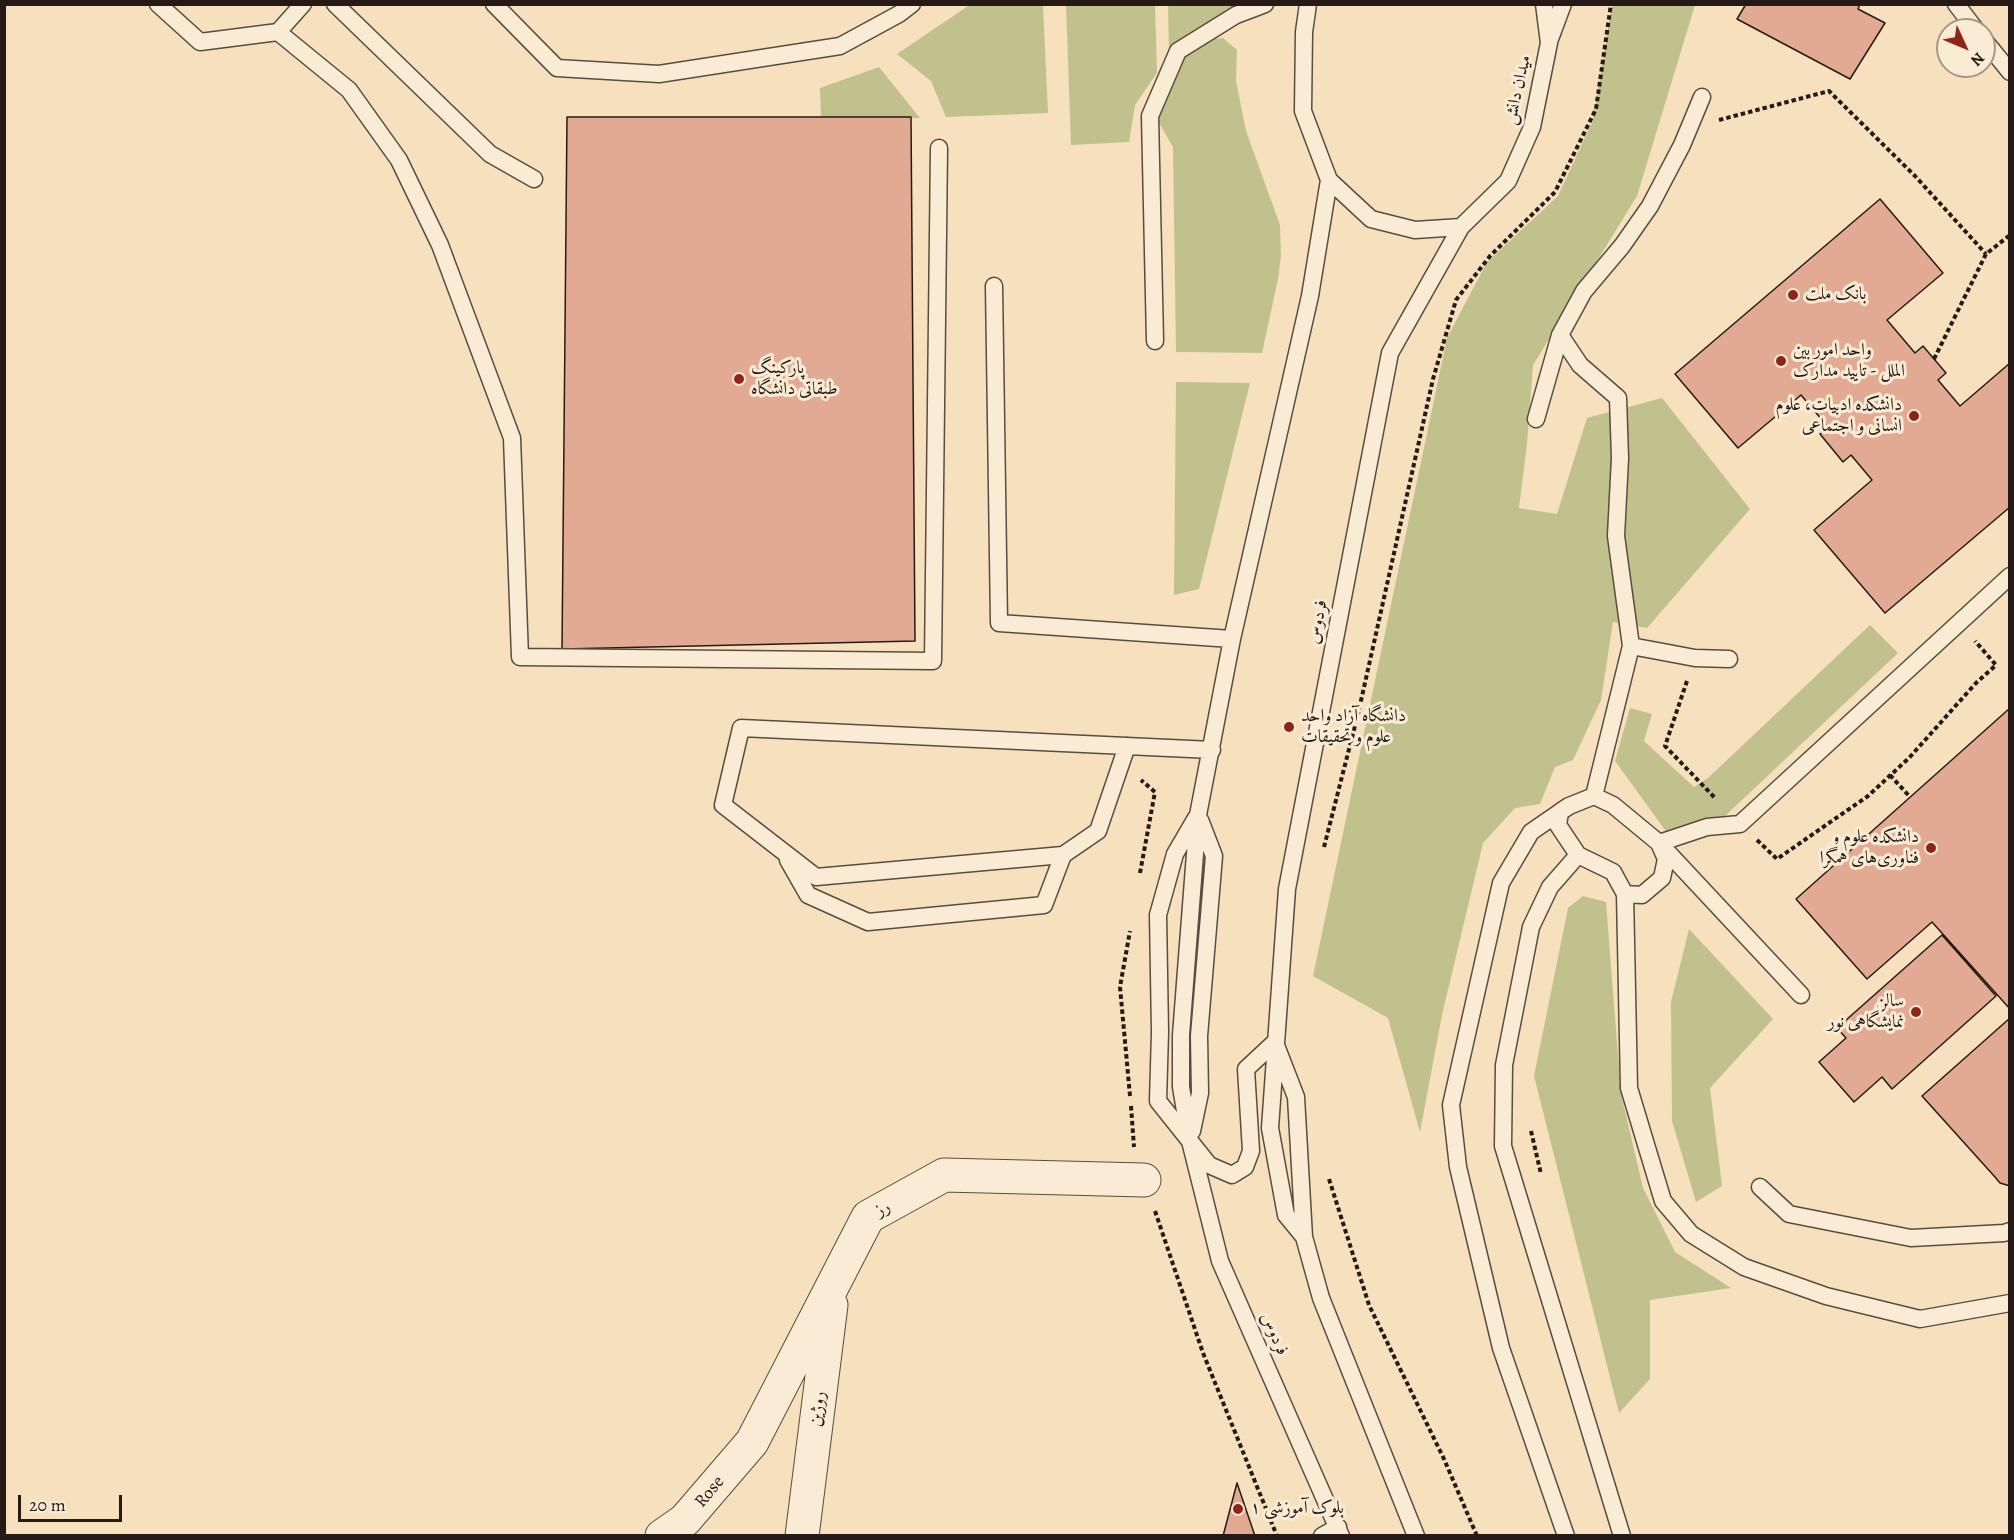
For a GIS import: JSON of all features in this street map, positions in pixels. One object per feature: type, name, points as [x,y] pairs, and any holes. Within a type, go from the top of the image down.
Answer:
[{"type":"street","name":"رز","points":[[752,1442],[868,1217],[944,1175],[1144,1179]]},
{"type":"street","name":"روژین","points":[[802,1536],[834,1282]]},
{"type":"street","name":"Rose","points":[[662,1536],[686,1520],[752,1442]]},
{"type":"lane","points":[[158,4],[200,42],[278,32],[303,4]]},
{"type":"lane","points":[[335,4],[490,154],[534,178]]},
{"type":"lane","points":[[494,4],[556,68],[659,74],[840,46],[899,14],[912,4]]},
{"type":"lane","points":[[1155,341],[1150,116],[1178,51],[1236,15],[1265,4]]},
{"type":"lane","points":[[1308,4],[1304,32],[1303,111],[1329,180],[1371,219],[1415,230],[1461,227]]},
{"type":"lane","name":"میدان دانش","points":[[1461,227],[1508,181],[1532,127],[1549,43],[1544,4]]},
{"type":"lane","points":[[1549,43],[1563,4]]},
{"type":"lane","points":[[1956,4],[1967,18]]},
{"type":"lane","points":[[278,32],[349,90],[399,160],[440,245],[512,438],[520,657],[933,661],[939,148]]},
{"type":"lane","points":[[1996,55],[2010,72]]},
{"type":"lane","points":[[1536,419],[1560,335],[1584,291],[1622,246],[1650,206],[1690,128],[1702,97]]},
{"type":"lane","points":[[1329,180],[1310,296],[1232,639],[1198,815],[1175,854],[1158,915],[1160,1032],[1158,1101],[1209,1165],[1232,1175],[1245,1167],[1251,1151],[1246,1069],[1275,1042],[1296,1097],[1304,1237],[1321,1298],[1416,1536]]},
{"type":"lane","name":"فردوس","points":[[1304,1237],[1286,1215],[1270,1128],[1287,889],[1390,353],[1461,227]]},
{"type":"lane","points":[[994,286],[999,623],[1232,639]]},
{"type":"lane","points":[[1560,335],[1580,365],[1618,398],[1620,458],[1616,536],[1631,646],[1594,796]]},
{"type":"lane","points":[[1659,843],[1707,827],[1740,824],[2010,576]]},
{"type":"lane","points":[[1631,646],[1695,658],[1729,659]]},
{"type":"lane","points":[[1127,746],[1098,831],[1063,855],[816,877],[723,805],[741,728],[1127,746],[1212,750]]},
{"type":"lane","points":[[1566,1536],[1501,1348],[1458,1167],[1451,1105],[1501,883],[1531,832],[1569,806],[1594,796],[1613,805],[1659,843],[1801,995]]},
{"type":"lane","points":[[1560,812],[1558,825],[1578,855],[1613,872],[1625,894],[1629,1088],[1663,1201],[1691,1234],[1744,1267],[1826,1296],[1920,1319],[2010,1303]]},
{"type":"lane","name":"فردوس","points":[[1198,815],[1181,1035],[1181,1087],[1190,1141],[1221,1261],[1340,1532]]},
{"type":"lane","points":[[1625,894],[1642,895],[1662,878],[1666,859],[1659,843]]},
{"type":"lane","points":[[783,851],[808,895],[868,922],[1044,905],[1063,855]]},
{"type":"lane","points":[[1578,855],[1550,887],[1531,927],[1504,1065],[1503,1146],[1622,1536]]},
{"type":"lane","points":[[1760,1187],[1789,1214],[1911,1239],[2010,1231]]},
{"type":"lane","points":[[1323,1536],[1340,1532]]},
{"type":"path","points":[[1323,852],[1358,714],[1433,379],[1456,300],[1490,256],[1555,192],[1596,109],[1611,4]]},
{"type":"path","points":[[1690,128],[1829,91],[1915,176],[1986,254]]},
{"type":"path","points":[[1934,359],[1986,254],[2010,235]]},
{"type":"path","points":[[1740,824],[1777,859],[1868,796],[1910,758],[1976,683],[1996,665],[1959,623]]},
{"type":"path","points":[[1695,658],[1665,746],[1719,802]]},
{"type":"path","points":[[1890,775],[1910,797]]},
{"type":"path","points":[[1529,1124],[1543,1180]]},
{"type":"path","points":[[1326,1170],[1369,1305],[1444,1459],[1477,1536]]},
{"type":"green space","points":[[971,4],[1043,5],[1048,113],[946,117],[931,81],[897,54]]},
{"type":"green space","points":[[1066,5],[1155,5],[1157,73],[1135,105],[1129,142],[1071,145]]},
{"type":"green space","points":[[1168,5],[1238,5],[1237,8],[1201,26],[1169,52]]},
{"type":"green space","points":[[1612,5],[1695,5],[1637,196],[1533,365],[1519,508],[1557,514],[1587,418],[1662,398],[1750,509],[1647,628],[1613,622],[1601,700],[1573,760],[1555,767],[1540,804],[1515,808],[1483,843],[1442,1015],[1420,1132],[1388,1018],[1313,976],[1447,338],[1487,262],[1558,196],[1593,120]]},
{"type":"green space","points":[[1223,38],[1237,50],[1236,81],[1246,131],[1280,225],[1281,256],[1278,279],[1262,353],[1176,352],[1173,147],[1158,121],[1163,94],[1175,68],[1198,44],[1210,39]]},
{"type":"green space","points":[[879,67],[920,118],[821,119],[820,88]]},
{"type":"green space","points":[[1176,382],[1250,383],[1199,589],[1174,595]]},
{"type":"green space","points":[[1870,625],[1898,653],[1724,817],[1668,834],[1615,761],[1630,708],[1652,714],[1644,741],[1694,787],[1709,777]]},
{"type":"green space","points":[[1583,896],[1606,902],[1621,1094],[1643,1188],[1675,1252],[1731,1288],[1650,1300],[1650,1379],[1619,1413],[1534,1076],[1568,908]]},
{"type":"green space","points":[[1689,929],[1773,1019],[1710,1088],[1722,1186],[1696,1202],[1672,1121],[1671,1002]]},
{"type":"building","points":[[1746,4],[1860,4],[1858,9],[1885,23],[1850,79],[1737,19]]},
{"type":"building","name":"پارکینگ طبقاتی دانشگاه","points":[[567,117],[911,117],[915,641],[562,649]]},
{"type":"building","name":"دانشکده ادبیات، علوم انسانی و اجتماعی","points":[[1880,199],[1943,273],[1887,320],[1915,353],[1923,346],[1946,373],[1938,380],[1960,406],[2010,363],[2010,507],[1885,613],[1814,530],[1872,480],[1851,455],[1843,462],[1820,434],[1828,427],[1801,395],[1738,448],[1675,374]]},
{"type":"building","name":"دانشکده علوم و فناوری‌های همگرا","points":[[2010,708],[2010,1009],[1932,922],[1867,979],[1796,899]]},
{"type":"building","name":"سالن نمایشگاهی نور","points":[[1942,935],[1996,996],[1892,1089],[1882,1077],[1854,1102],[1819,1062],[1846,1038],[1837,1028]]},
{"type":"building","points":[[2010,1018],[2010,1186],[2000,1183],[1922,1096]]},
{"type":"building","name":"بلوک آموزشی ۱","points":[[1237,1483],[1255,1536],[1223,1536]]},
{"type":"place","name":"بانک ملت","points":[[1793,295]]},
{"type":"place","name":"واحد امور بین الملل - تایید مدارک","points":[[1781,361]]},
{"type":"place","name":"پارکینگ طبقاتی دانشگاه","points":[[739,379]]},
{"type":"place","name":"دانشکده ادبیات، علوم انسانی و اجتماعی","points":[[1914,416]]},
{"type":"place","name":"دانشگاه آزاد واحد علوم و تحقیقات","points":[[1289,727]]},
{"type":"place","name":"دانشکده علوم و فناوری‌های همگرا","points":[[1931,848]]},
{"type":"place","name":"سالن نمایشگاهی نور","points":[[1916,1012]]},
{"type":"place","name":"بلوک آموزشی ۱","points":[[1238,1509]]}]
